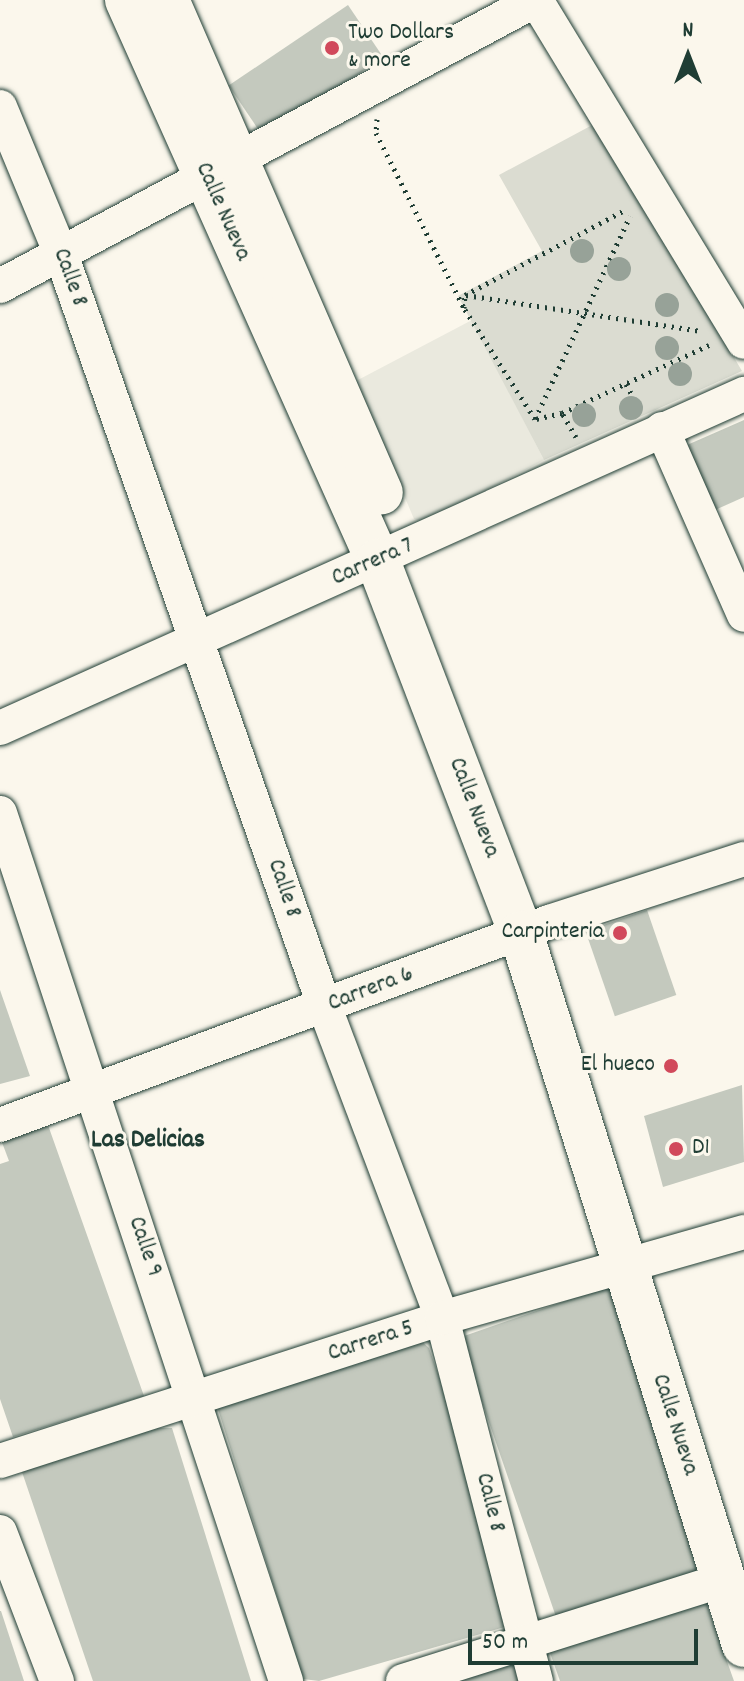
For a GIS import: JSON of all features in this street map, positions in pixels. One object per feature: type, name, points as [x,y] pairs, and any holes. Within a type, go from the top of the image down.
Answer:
[{"type":"main road","name":"Calle Nueva","points":[[127,0],[221,168],[392,554],[535,928],[684,1414],[734,1563],[744,1645]]},
{"type":"main road","name":"Calle Nueva","points":[[167,0],[221,168]]},
{"type":"street","points":[[0,286],[536,0],[744,342]]},
{"type":"street","name":"Calle 8","points":[[0,107],[61,254],[325,1008],[442,1318],[536,1681]]},
{"type":"street","name":"Carrera 7","points":[[0,728],[744,394]]},
{"type":"street","points":[[662,429],[744,615]]},
{"type":"street","name":"Calle 9","points":[[0,813],[196,1399],[286,1681]]},
{"type":"street","name":"Carrera 6","points":[[0,1125],[92,1095],[535,928],[744,859]]},
{"type":"street","name":"Carrera 5","points":[[0,1461],[442,1318],[744,1232]]},
{"type":"street","points":[[0,1532],[42,1665],[57,1681]]},
{"type":"street","points":[[403,1681],[734,1563]]},
{"type":"path","points":[[382,111],[376,133],[464,308],[535,419]]},
{"type":"path","points":[[465,295],[633,208],[641,210]]},
{"type":"path","points":[[535,419],[588,314],[633,208]]},
{"type":"path","points":[[464,308],[465,295]]},
{"type":"path","points":[[465,295],[717,334],[712,344],[562,413],[535,419]]},
{"type":"path","points":[[626,384],[638,405]]},
{"type":"path","points":[[562,413],[575,434]]},
{"type":"shaded area","points":[[596,123],[742,371],[544,460],[458,296],[542,251],[499,175]]},
{"type":"shaded area","points":[[472,320],[544,460],[426,522],[414,519],[356,381]]},
{"type":"building","points":[[348,5],[383,57],[264,138],[229,86]]},
{"type":"building","points":[[744,420],[744,497],[715,510],[687,445]]},
{"type":"building","points":[[647,910],[676,995],[615,1016],[586,931]]},
{"type":"building","points":[[0,990],[30,1076],[0,1084]]},
{"type":"building","points":[[742,1085],[744,1162],[663,1187],[644,1116]]},
{"type":"building","points":[[48,1125],[144,1396],[13,1437],[0,1399],[0,1164],[9,1161],[0,1137]]},
{"type":"building","points":[[612,1285],[711,1572],[559,1625],[460,1337]]},
{"type":"building","points":[[417,1337],[429,1348],[443,1388],[508,1626],[319,1681],[303,1679],[217,1406]]},
{"type":"building","points":[[153,1428],[172,1428],[251,1681],[93,1681],[21,1469]]},
{"type":"building","points":[[703,1594],[734,1681],[560,1681],[549,1650]]},
{"type":"building","points":[[1,1611],[24,1681],[0,1681]]},
{"type":"building","points":[[515,1660],[521,1681],[439,1681]]},
{"type":"place","name":"Two Dollars & more","points":[[332,48]]},
{"type":"place","name":"Carpinteria","points":[[620,933]]},
{"type":"place","name":"El hueco","points":[[671,1066]]},
{"type":"place","name":"D1","points":[[676,1149]]},
{"type":"district","name":"Las Delicias","points":[[148,1141]]}]
